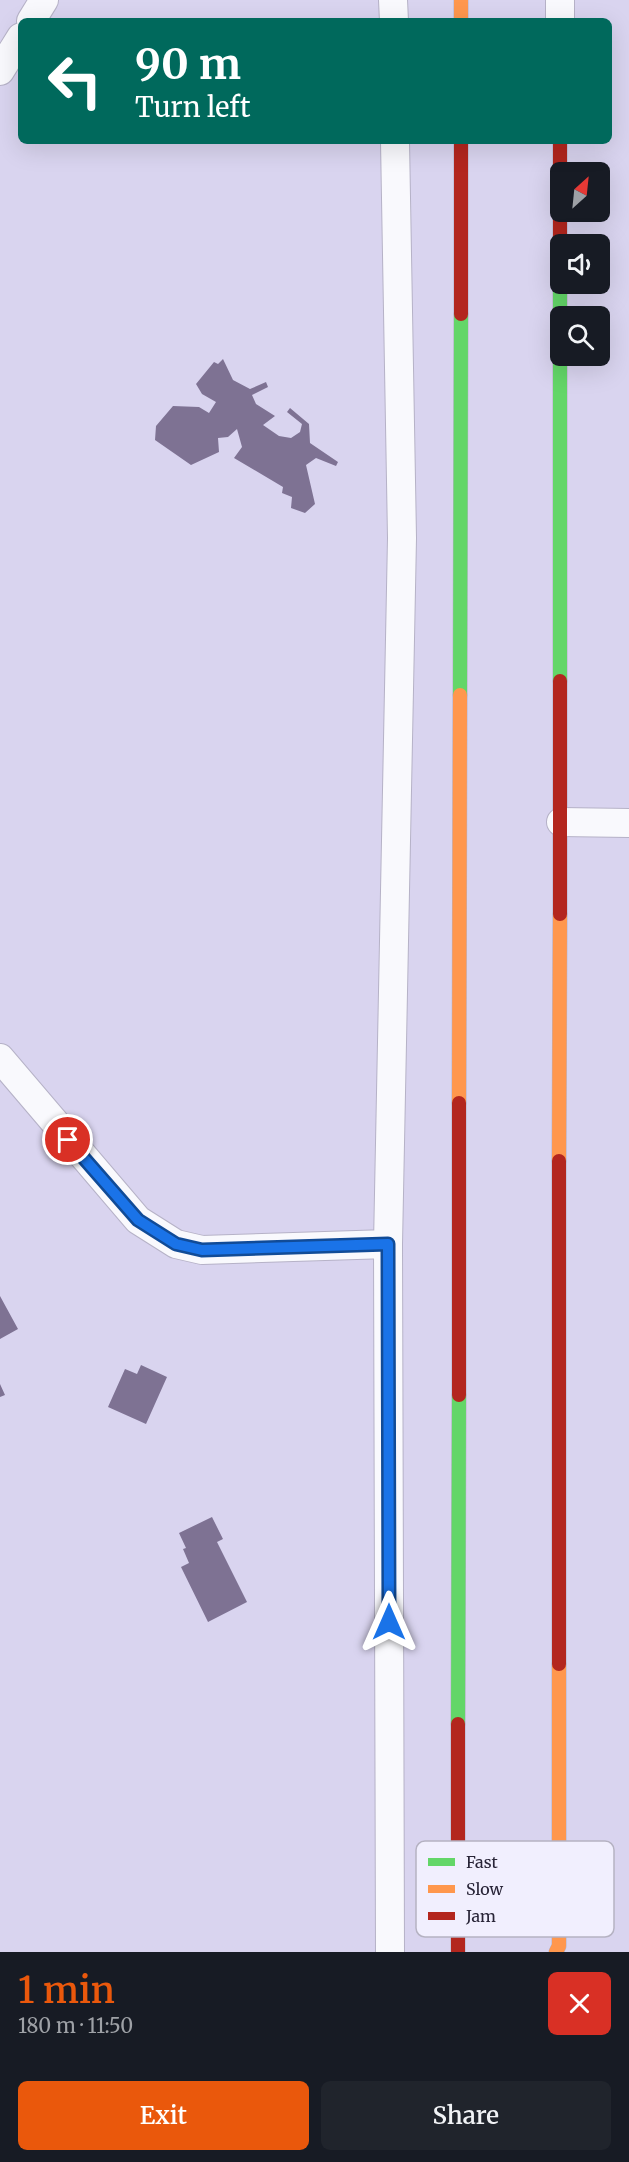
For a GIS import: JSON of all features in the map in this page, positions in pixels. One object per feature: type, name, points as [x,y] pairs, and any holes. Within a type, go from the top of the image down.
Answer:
[{"type":"street","points":[[33,18],[44,0]]},
{"type":"street","points":[[393,0],[394,18]]},
{"type":"street","points":[[461,0],[461,18]]},
{"type":"street","points":[[560,0],[560,18]]},
{"type":"street","points":[[0,71],[18,42]]},
{"type":"street","points":[[390,1952],[388,1244],[402,538],[395,144]]},
{"type":"street","points":[[458,1841],[461,144]]},
{"type":"street","points":[[559,1841],[560,144]]},
{"type":"street","points":[[561,822],[629,823]]},
{"type":"street","points":[[0,1058],[109,1189],[138,1220],[176,1244],[202,1250],[388,1244]]},
{"type":"street","points":[[458,1937],[458,1952]]},
{"type":"street","points":[[556,1952],[559,1937]]},
{"type":"building","points":[[223,359],[233,380],[250,389],[266,382],[268,387],[252,395],[256,404],[275,416],[263,425],[279,436],[291,438],[300,432],[302,424],[287,412],[290,408],[309,424],[310,443],[338,462],[336,466],[316,458],[306,465],[315,504],[305,513],[291,508],[292,497],[282,493],[283,487],[234,458],[242,447],[237,429],[228,437],[218,438],[219,452],[191,465],[155,440],[156,426],[173,406],[199,407],[209,413],[216,402],[202,394],[196,384],[214,362],[218,364]]},
{"type":"building","points":[[0,1296],[18,1329],[0,1339]]},
{"type":"building","points":[[141,1365],[167,1377],[146,1424],[108,1407],[125,1369],[137,1374]]},
{"type":"building","points":[[0,1384],[5,1395],[0,1397]]},
{"type":"building","points":[[212,1517],[223,1539],[217,1542],[247,1602],[208,1622],[181,1567],[189,1563],[183,1549],[186,1548],[179,1533]]},
{"type":"traffic: fast","points":[[560,294],[560,681]]},
{"type":"traffic: fast","points":[[460,695],[461,314]]},
{"type":"traffic: fast","points":[[458,1724],[459,1395]]},
{"type":"traffic: slow","points":[[461,0],[461,18]]},
{"type":"traffic: slow","points":[[459,1103],[460,695]]},
{"type":"traffic: slow","points":[[559,1161],[560,914]]},
{"type":"traffic: slow","points":[[559,1664],[559,1841]]},
{"type":"traffic: slow","points":[[556,1952],[559,1937]]},
{"type":"traffic: jam","points":[[461,144],[461,314]]},
{"type":"traffic: jam","points":[[560,144],[560,234]]},
{"type":"traffic: jam","points":[[560,681],[560,914]]},
{"type":"traffic: jam","points":[[459,1103],[459,1395]]},
{"type":"traffic: jam","points":[[559,1161],[559,1664]]},
{"type":"traffic: jam","points":[[458,1724],[458,1841]]},
{"type":"traffic: jam","points":[[458,1937],[458,1952]]},
{"type":"route","points":[[68,1140],[138,1220],[176,1244],[202,1250],[388,1244],[389,1622]]}]
